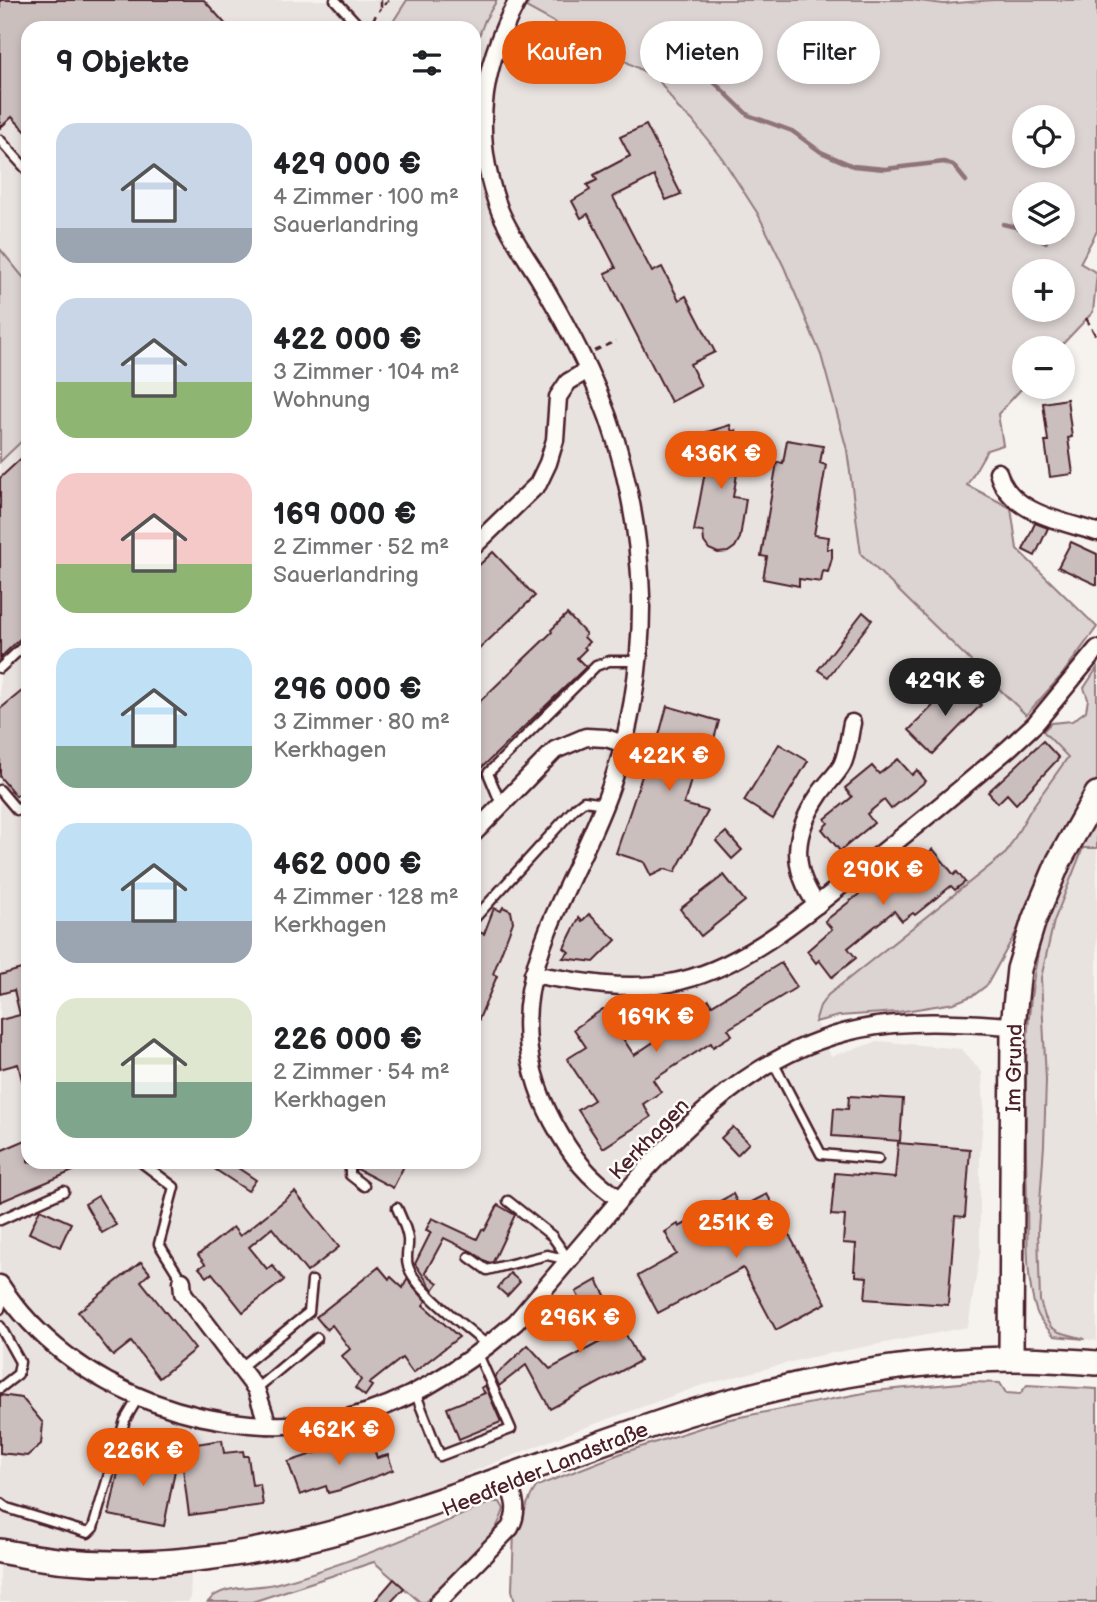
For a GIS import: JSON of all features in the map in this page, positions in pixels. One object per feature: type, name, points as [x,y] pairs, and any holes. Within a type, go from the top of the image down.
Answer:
[{"type":"main road","name":"Im Grund","points":[[1011,1359],[1013,1026],[1019,970],[1034,920],[1059,861],[1097,794]]},
{"type":"main road","name":"Heedfelder Landstraße","points":[[0,1551],[70,1572],[146,1580],[209,1578],[270,1568],[365,1539],[635,1432],[750,1396],[901,1367],[1011,1359],[1097,1363]]},
{"type":"street","points":[[517,0],[481,78],[482,146],[487,174],[502,215],[585,364],[610,425],[635,525],[640,596],[638,661],[624,744],[605,804],[547,929],[533,974],[527,1006],[528,1040],[535,1078],[559,1133],[579,1166],[601,1187],[620,1199]]},
{"type":"street","points":[[481,539],[538,484],[555,440],[558,397],[585,364]]},
{"type":"street","points":[[998,472],[1000,481],[1009,493],[1025,507],[1097,532]]},
{"type":"street","points":[[533,974],[601,985],[671,983],[717,970],[817,905],[1008,749],[1035,724],[1097,649]]},
{"type":"street","points":[[817,905],[807,891],[800,872],[797,859],[799,839],[818,796],[842,765],[852,723]]},
{"type":"street","points":[[481,822],[555,750],[586,737],[607,738],[624,744]]},
{"type":"street","name":"Kerkhagen","points":[[2,1288],[27,1319],[66,1355],[138,1398],[192,1414],[268,1425],[312,1423],[348,1417],[382,1407],[415,1392],[483,1350],[516,1322],[671,1142],[730,1089],[772,1062],[823,1039],[880,1025],[932,1023],[1013,1026]]},
{"type":"street","points":[[182,1281],[183,1293],[256,1389],[268,1425]]},
{"type":"street","points":[[438,1602],[510,1528],[516,1503],[508,1483]]},
{"type":"lane","points":[[335,0],[354,21]]},
{"type":"lane","points":[[0,140],[21,163]]},
{"type":"lane","points":[[0,668],[21,648]]},
{"type":"lane","points":[[501,804],[488,773],[596,666],[608,661],[638,661]]},
{"type":"lane","points":[[0,790],[17,810],[21,806]]},
{"type":"lane","points":[[481,911],[583,801],[605,804]]},
{"type":"lane","points":[[772,1062],[821,1154],[878,1159]]},
{"type":"lane","points":[[150,1169],[174,1187],[159,1244],[182,1281]]},
{"type":"lane","points":[[351,1169],[351,1175],[363,1186]]},
{"type":"lane","points":[[0,1220],[64,1191]]},
{"type":"lane","points":[[509,1201],[552,1236],[569,1260]]},
{"type":"lane","points":[[397,1208],[409,1240],[405,1251],[412,1277],[483,1350],[511,1429],[440,1456],[415,1392]]},
{"type":"lane","points":[[470,1257],[486,1270],[547,1255],[569,1260]]},
{"type":"lane","points":[[241,1367],[309,1312],[312,1281]]},
{"type":"lane","points":[[0,1309],[2,1288]]},
{"type":"lane","points":[[0,1326],[20,1362],[18,1374],[0,1388]]},
{"type":"lane","points":[[256,1389],[317,1338]]},
{"type":"lane","points":[[0,1503],[7,1508],[88,1533],[93,1528],[125,1420],[138,1398]]},
{"type":"path","points":[[381,0],[381,8]]},
{"type":"path","points":[[372,21],[389,0]]},
{"type":"path","points":[[1086,318],[1097,338]]},
{"type":"path","points":[[585,364],[615,341]]},
{"type":"shaded area","points":[[0,0],[511,0],[550,21],[502,21],[502,84],[626,84],[626,62],[640,69],[640,84],[661,84],[678,108],[692,120],[722,158],[758,214],[784,267],[821,355],[847,450],[861,554],[1069,756],[1031,809],[1006,853],[842,982],[828,995],[816,1017],[831,1056],[879,1041],[962,1049],[982,1072],[984,1108],[980,1157],[980,1253],[968,1327],[807,1358],[700,1386],[570,1433],[467,1474],[464,1480],[379,1513],[192,1556],[188,1602],[0,1602],[0,462],[21,442],[21,1169],[481,1169],[481,21],[21,21],[21,274],[0,249]]},
{"type":"shaded area","points":[[407,0],[497,0],[481,31],[481,21],[394,21]]},
{"type":"shaded area","points":[[531,0],[911,0],[944,4],[993,0],[1097,0],[1097,231],[1080,263],[1097,273],[1093,312],[1070,336],[1012,336],[1012,399],[998,414],[1003,445],[987,450],[967,485],[1011,508],[1017,549],[1097,627],[1061,676],[1026,715],[861,554],[847,450],[821,355],[784,267],[758,214],[722,158],[692,120],[678,108],[661,84],[763,84],[763,21],[640,21],[640,69],[626,62],[626,21],[552,21],[526,7]]},
{"type":"shaded area","points":[[0,249],[21,274],[21,442],[0,462]]},
{"type":"shaded area","points":[[1097,668],[1097,779],[1065,831],[1027,912],[987,985],[974,995],[954,1003],[898,1012],[839,1016],[815,1022],[820,1006],[828,995],[1006,853],[1031,809],[1068,757],[1043,731],[1051,723],[1072,721],[1086,711],[1088,699],[1084,688]]},
{"type":"shaded area","points":[[1097,811],[1097,848],[1083,848],[1054,921],[1041,978],[1046,1080],[1038,1230],[1040,1301],[1051,1327],[1085,1339],[1054,1336],[1039,1317],[1032,1297],[1028,1255],[1026,1060],[1032,991],[1045,923],[1061,879]]},
{"type":"shaded area","points":[[1083,848],[1097,848],[1097,1341],[1067,1336],[1051,1327],[1045,1317],[1039,1295],[1038,1230],[1046,1080],[1041,978],[1054,921]]},
{"type":"shaded area","points":[[971,1382],[1000,1383],[1006,1393],[1020,1394],[1027,1385],[1097,1389],[1097,1602],[515,1602],[512,1590],[514,1531],[537,1486],[622,1453],[725,1420],[874,1391]]},
{"type":"shaded area","points":[[492,1502],[500,1502],[504,1509],[491,1536],[471,1560],[425,1602],[420,1602],[374,1562],[252,1602],[208,1602],[221,1592],[274,1584],[329,1567]]},
{"type":"building","points":[[0,0],[204,0],[223,21],[21,21],[21,127],[12,117],[0,128]]},
{"type":"building","points":[[646,125],[681,194],[666,200],[654,176],[613,197],[652,272],[662,267],[679,300],[686,296],[715,352],[690,364],[701,386],[671,402],[605,273],[616,268],[588,214],[581,218],[572,201],[590,190],[587,185],[597,180],[594,175],[630,156],[620,137]]},
{"type":"building","points":[[1067,399],[1072,437],[1068,438],[1073,474],[1050,477],[1043,403]]},
{"type":"building","points":[[730,425],[732,432],[736,430],[747,464],[739,462],[733,497],[746,499],[740,538],[728,552],[718,553],[709,549],[704,542],[703,532],[694,531],[707,461],[698,435]]},
{"type":"building","points":[[787,440],[823,446],[820,463],[826,465],[814,535],[829,537],[827,549],[832,549],[832,558],[828,572],[823,571],[821,582],[799,579],[799,586],[763,579],[767,557],[761,556],[777,462],[783,463]]},
{"type":"building","points":[[21,458],[21,638],[0,658],[0,478]]},
{"type":"building","points":[[1035,523],[1048,528],[1035,556],[1023,550]]},
{"type":"building","points":[[1071,542],[1097,554],[1097,585],[1058,567]]},
{"type":"building","points":[[493,552],[535,596],[481,647],[481,563]]},
{"type":"building","points":[[863,612],[872,620],[828,677],[818,670]]},
{"type":"building","points":[[567,614],[586,634],[584,637],[589,642],[577,658],[586,667],[481,768],[481,700],[552,632]]},
{"type":"building","points":[[957,681],[981,705],[933,754],[909,730]]},
{"type":"building","points":[[21,692],[21,792],[16,796],[0,777],[0,709]]},
{"type":"building","points":[[667,706],[719,721],[704,776],[693,773],[684,804],[708,811],[675,872],[665,869],[651,876],[644,862],[616,853],[643,773],[645,759],[652,761]]},
{"type":"building","points":[[1043,741],[1059,758],[1016,804],[1007,794],[998,803],[988,792]]},
{"type":"building","points":[[779,744],[808,761],[773,819],[744,801]]},
{"type":"building","points":[[898,759],[912,775],[917,770],[926,781],[891,809],[884,800],[867,814],[874,823],[840,851],[822,829],[828,823],[825,819],[852,797],[845,788],[872,766],[879,774]]},
{"type":"building","points":[[726,832],[742,850],[732,859],[716,841]]},
{"type":"building","points":[[933,849],[954,875],[957,872],[965,882],[955,890],[951,886],[915,915],[913,913],[902,921],[894,911],[848,948],[856,958],[832,977],[819,960],[816,963],[807,951],[832,929],[825,921],[906,857],[913,865]]},
{"type":"building","points":[[724,875],[745,901],[701,936],[680,909]]},
{"type":"building","points":[[503,907],[511,911],[513,922],[493,974],[497,976],[481,1014],[481,933],[484,934],[494,908],[501,911]]},
{"type":"building","points":[[589,914],[616,940],[594,962],[563,958],[569,952],[564,948],[579,918],[582,921]]},
{"type":"building","points":[[781,963],[797,987],[728,1029],[732,1035],[713,1047],[711,1043],[653,1080],[661,1092],[643,1104],[651,1117],[603,1148],[578,1110],[594,1100],[567,1059],[586,1047],[574,1029],[603,1009],[625,1011],[624,1023],[612,1022],[634,1055],[670,1031],[667,1026],[678,1019],[709,1000],[712,1005]]},
{"type":"building","points":[[21,969],[21,1076],[18,1064],[0,1069],[0,1020],[20,1015],[14,990],[0,994],[0,975]]},
{"type":"building","points":[[849,1096],[903,1099],[900,1141],[832,1136],[834,1108],[848,1109]]},
{"type":"building","points":[[733,1127],[749,1143],[737,1155],[721,1138]]},
{"type":"building","points":[[21,1142],[21,1169],[78,1169],[0,1202],[0,1151]]},
{"type":"building","points":[[898,1143],[970,1149],[965,1217],[955,1216],[948,1305],[865,1299],[867,1277],[856,1276],[854,1271],[856,1244],[843,1243],[845,1216],[831,1215],[835,1173],[895,1178]]},
{"type":"building","points":[[215,1169],[240,1169],[256,1180],[248,1191]]},
{"type":"building","points":[[357,1169],[402,1169],[393,1188]]},
{"type":"building","points":[[295,1192],[339,1247],[307,1272],[272,1228],[249,1247],[267,1269],[272,1265],[284,1280],[243,1312],[212,1273],[207,1277],[199,1268],[205,1264],[198,1255],[233,1227],[240,1236]]},
{"type":"building","points":[[733,1194],[740,1208],[767,1194],[826,1303],[776,1330],[743,1268],[658,1313],[638,1276],[677,1254],[665,1232],[713,1209],[715,1204]]},
{"type":"building","points":[[98,1196],[116,1225],[102,1233],[85,1204]]},
{"type":"building","points":[[498,1205],[515,1215],[493,1262],[488,1263],[473,1252],[444,1238],[425,1273],[438,1283],[433,1290],[415,1264],[431,1232],[426,1230],[432,1218],[477,1239]]},
{"type":"building","points":[[40,1209],[71,1223],[60,1247],[29,1233]]},
{"type":"building","points":[[141,1262],[150,1273],[141,1281],[195,1349],[159,1378],[131,1342],[113,1356],[78,1312]]},
{"type":"building","points":[[379,1267],[389,1279],[391,1277],[403,1288],[407,1279],[426,1301],[423,1305],[459,1337],[413,1373],[402,1358],[369,1384],[372,1386],[365,1396],[355,1388],[361,1380],[342,1356],[350,1349],[332,1325],[327,1330],[316,1317]]},
{"type":"building","points":[[510,1273],[520,1282],[507,1296],[498,1288]]},
{"type":"building","points":[[597,1280],[640,1361],[550,1409],[526,1365],[499,1386],[495,1376],[528,1345],[550,1369],[602,1341],[576,1292]]},
{"type":"building","points":[[485,1385],[501,1422],[459,1439],[447,1408],[485,1393],[481,1388]]},
{"type":"building","points":[[0,1395],[22,1398],[43,1423],[41,1444],[27,1456],[0,1453]]},
{"type":"building","points":[[369,1435],[377,1458],[388,1455],[393,1470],[340,1490],[328,1493],[326,1486],[300,1495],[288,1462]]},
{"type":"building","points":[[222,1440],[224,1453],[243,1451],[244,1456],[248,1456],[252,1485],[260,1484],[263,1505],[189,1515],[182,1461],[190,1462],[191,1457],[197,1456],[196,1444]]},
{"type":"building","points":[[123,1449],[177,1460],[164,1526],[109,1515]]},
{"type":"building","points":[[394,1579],[404,1588],[391,1602],[374,1602]]},
{"type":"waterway","points":[[716,84],[748,115],[792,131],[821,152],[853,166],[885,169],[944,162],[953,165],[966,181]]},
{"type":"waterway","points":[[1003,224],[1012,226]]}]
